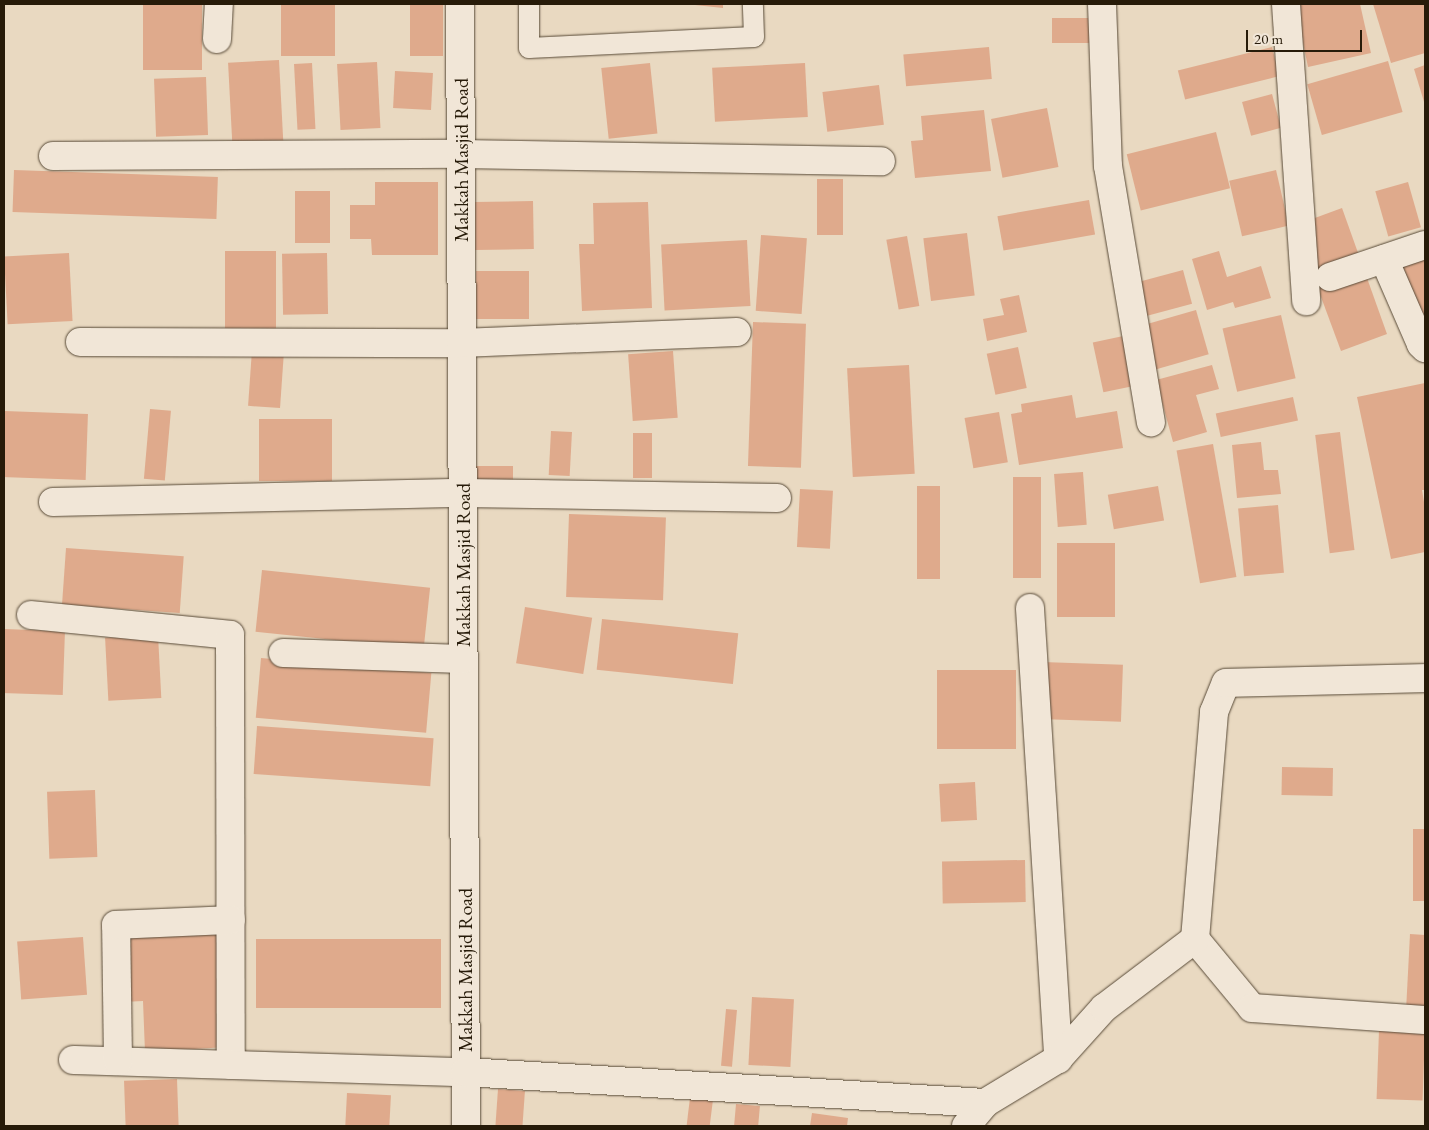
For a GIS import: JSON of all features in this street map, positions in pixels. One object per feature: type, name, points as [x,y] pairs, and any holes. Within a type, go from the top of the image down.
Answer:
[{"type":"street","points":[[217,39],[219,4]]},
{"type":"street","name":"Makkah Masjid Road","points":[[460,4],[466,1126]]},
{"type":"street","points":[[1102,4],[1108,166],[1151,422]]},
{"type":"street","points":[[1286,4],[1306,301]]},
{"type":"street","points":[[53,156],[461,154],[881,161]]},
{"type":"street","points":[[1330,277],[1425,245]]},
{"type":"street","points":[[1384,258],[1421,344],[1425,348]]},
{"type":"street","points":[[80,342],[461,343],[736,332]]},
{"type":"street","points":[[53,502],[462,493],[777,498]]},
{"type":"street","points":[[1030,608],[1058,1059]]},
{"type":"street","points":[[31,615],[230,635],[231,1065]]},
{"type":"street","points":[[282,653],[463,658]]},
{"type":"street","points":[[1425,678],[1226,683],[1214,712],[1195,938],[1252,1008],[1425,1020]]},
{"type":"street","points":[[118,1062],[116,925],[231,920]]},
{"type":"street","points":[[966,1126],[985,1103],[1058,1059],[1104,1008],[1195,938]]},
{"type":"street","points":[[73,1060],[466,1072],[985,1103]]},
{"type":"lane","points":[[528,4],[529,48],[754,37],[753,4]]},
{"type":"building","points":[[143,4],[202,4],[202,70],[143,70]]},
{"type":"building","points":[[281,4],[335,4],[335,56],[281,56]]},
{"type":"building","points":[[410,4],[443,4],[443,56],[410,56]]},
{"type":"building","points":[[723,4],[723,8],[695,5]]},
{"type":"building","points":[[1295,4],[1360,4],[1371,53],[1308,67]]},
{"type":"building","points":[[1373,4],[1425,4],[1425,53],[1391,63]]},
{"type":"building","points":[[1052,18],[1097,18],[1097,43],[1052,43]]},
{"type":"building","points":[[989,47],[992,79],[906,86],[903,54]]},
{"type":"building","points":[[1272,47],[1279,76],[1185,100],[1178,70]]},
{"type":"building","points":[[279,60],[284,146],[233,149],[228,63]]},
{"type":"building","points":[[1388,61],[1403,112],[1322,135],[1307,84]]},
{"type":"building","points":[[377,62],[380,128],[341,130],[337,64]]},
{"type":"building","points":[[312,63],[315,129],[297,130],[294,64]]},
{"type":"building","points":[[650,63],[657,134],[609,139],[601,68]]},
{"type":"building","points":[[805,63],[808,117],[715,122],[712,68]]},
{"type":"building","points":[[1425,65],[1425,105],[1414,69]]},
{"type":"building","points":[[395,71],[433,73],[431,110],[393,108]]},
{"type":"building","points":[[206,77],[208,135],[156,137],[154,79]]},
{"type":"building","points":[[879,85],[884,125],[827,132],[822,92]]},
{"type":"building","points":[[1272,94],[1281,128],[1251,136],[1242,102]]},
{"type":"building","points":[[1047,108],[1058,167],[1002,178],[991,119]]},
{"type":"building","points":[[984,110],[991,171],[915,178],[911,141],[923,140],[921,116]]},
{"type":"building","points":[[1216,132],[1230,188],[1141,211],[1127,154]]},
{"type":"building","points":[[14,170],[218,177],[216,219],[13,212]]},
{"type":"building","points":[[1276,170],[1289,226],[1242,236],[1229,181]]},
{"type":"building","points":[[817,179],[843,179],[843,235],[817,235]]},
{"type":"building","points":[[375,182],[438,182],[438,255],[372,255],[371,239],[350,239],[350,205],[375,205]]},
{"type":"building","points":[[1408,182],[1421,227],[1388,237],[1375,191]]},
{"type":"building","points":[[295,191],[330,191],[330,243],[295,243]]},
{"type":"building","points":[[1089,200],[1095,234],[1003,251],[997,216]]},
{"type":"building","points":[[533,201],[534,249],[475,250],[474,202]]},
{"type":"building","points":[[648,202],[652,308],[582,311],[579,244],[594,244],[593,203]]},
{"type":"building","points":[[1342,208],[1387,334],[1341,351],[1304,251],[1304,222]]},
{"type":"building","points":[[967,233],[975,296],[931,301],[923,238]]},
{"type":"building","points":[[761,235],[807,238],[802,314],[756,311]]},
{"type":"building","points":[[907,236],[919,306],[899,310],[886,240]]},
{"type":"building","points":[[1425,237],[1425,313],[1412,317],[1392,248]]},
{"type":"building","points":[[747,240],[750,306],[665,310],[661,245]]},
{"type":"building","points":[[225,251],[276,251],[276,332],[225,332]]},
{"type":"building","points":[[1219,251],[1227,277],[1261,266],[1271,298],[1235,308],[1233,302],[1207,310],[1192,259]]},
{"type":"building","points":[[69,253],[73,321],[8,324],[4,256]]},
{"type":"building","points":[[327,253],[328,314],[283,315],[282,254]]},
{"type":"building","points":[[1183,270],[1192,304],[1140,318],[1131,284]]},
{"type":"building","points":[[476,271],[529,271],[529,319],[476,319]]},
{"type":"building","points":[[1019,295],[1027,332],[987,341],[983,319],[1004,315],[1000,299]]},
{"type":"building","points":[[1196,310],[1209,354],[1153,370],[1140,326]]},
{"type":"building","points":[[1281,315],[1296,378],[1237,392],[1223,328]]},
{"type":"building","points":[[753,322],[806,324],[801,468],[748,466]]},
{"type":"building","points":[[1128,335],[1139,385],[1103,392],[1093,342]]},
{"type":"building","points":[[1018,347],[1027,388],[995,395],[987,354]]},
{"type":"building","points":[[252,350],[284,352],[280,408],[248,406]]},
{"type":"building","points":[[673,351],[678,418],[633,421],[628,354]]},
{"type":"building","points":[[909,365],[915,474],[853,477],[847,368]]},
{"type":"building","points":[[1212,365],[1219,389],[1196,395],[1207,432],[1173,442],[1156,380]]},
{"type":"building","points":[[1425,383],[1425,490],[1422,490],[1425,508],[1425,552],[1391,559],[1357,397]]},
{"type":"building","points":[[1072,395],[1076,418],[1117,411],[1123,448],[1019,465],[1011,414],[1022,412],[1021,404]]},
{"type":"building","points":[[1293,397],[1298,420],[1221,437],[1216,413]]},
{"type":"building","points":[[150,409],[171,411],[165,481],[144,479]]},
{"type":"building","points":[[4,411],[88,414],[86,480],[4,477]]},
{"type":"building","points":[[999,412],[1008,462],[973,468],[965,418]]},
{"type":"building","points":[[259,419],[332,419],[332,481],[259,481]]},
{"type":"building","points":[[551,431],[572,432],[570,476],[549,475]]},
{"type":"building","points":[[1340,432],[1355,550],[1330,553],[1315,435]]},
{"type":"building","points":[[633,433],[652,433],[652,478],[633,478]]},
{"type":"building","points":[[1261,442],[1264,470],[1278,470],[1281,494],[1237,498],[1232,445]]},
{"type":"building","points":[[1213,444],[1236,577],[1200,583],[1177,450]]},
{"type":"building","points":[[474,466],[513,466],[513,483],[474,483]]},
{"type":"building","points":[[1083,472],[1087,525],[1058,527],[1054,474]]},
{"type":"building","points":[[1013,477],[1041,477],[1041,578],[1013,578]]},
{"type":"building","points":[[917,486],[940,486],[940,579],[917,579]]},
{"type":"building","points":[[1158,486],[1164,520],[1114,529],[1108,495]]},
{"type":"building","points":[[800,489],[833,491],[830,549],[797,547]]},
{"type":"building","points":[[1278,505],[1284,573],[1244,576],[1238,508]]},
{"type":"building","points":[[569,514],[666,517],[663,600],[566,597]]},
{"type":"building","points":[[1057,543],[1115,543],[1115,617],[1057,617]]},
{"type":"building","points":[[66,548],[184,556],[180,613],[62,605]]},
{"type":"building","points":[[262,570],[430,588],[424,649],[256,632]]},
{"type":"building","points":[[525,607],[592,618],[583,674],[516,663]]},
{"type":"building","points":[[602,619],[738,633],[733,684],[597,670]]},
{"type":"building","points":[[4,629],[65,631],[63,695],[4,693]]},
{"type":"building","points":[[158,635],[161,698],[108,701],[105,638]]},
{"type":"building","points":[[261,658],[431,673],[426,733],[256,718]]},
{"type":"building","points":[[1042,662],[1123,665],[1121,722],[1040,719]]},
{"type":"building","points":[[937,670],[1016,670],[1016,749],[937,749]]},
{"type":"building","points":[[257,726],[434,738],[430,786],[254,774]]},
{"type":"building","points":[[1282,767],[1333,768],[1333,796],[1282,795]]},
{"type":"building","points":[[975,782],[977,820],[941,822],[939,784]]},
{"type":"building","points":[[95,790],[97,857],[49,859],[47,792]]},
{"type":"building","points":[[1413,829],[1425,829],[1425,901],[1413,901]]},
{"type":"building","points":[[1025,860],[1026,902],[943,903],[942,861]]},
{"type":"building","points":[[228,932],[227,1047],[145,1052],[143,1001],[123,1002],[120,938]]},
{"type":"building","points":[[1410,934],[1425,935],[1425,1012],[1406,1011]]},
{"type":"building","points":[[83,937],[87,995],[21,999],[17,942]]},
{"type":"building","points":[[256,939],[441,939],[441,1008],[256,1008]]},
{"type":"building","points":[[752,997],[794,999],[790,1067],[748,1065]]},
{"type":"building","points":[[726,1009],[737,1010],[732,1067],[721,1066]]},
{"type":"building","points":[[1379,1030],[1425,1032],[1423,1101],[1377,1099]]},
{"type":"building","points":[[177,1079],[179,1126],[126,1126],[124,1081]]},
{"type":"building","points":[[498,1089],[525,1091],[522,1126],[495,1126]]},
{"type":"building","points":[[347,1093],[391,1095],[389,1126],[345,1126]]},
{"type":"building","points":[[690,1098],[713,1101],[710,1126],[687,1126]]},
{"type":"building","points":[[736,1104],[760,1106],[758,1126],[734,1126]]},
{"type":"building","points":[[812,1113],[848,1118],[847,1126],[810,1126]]}]
